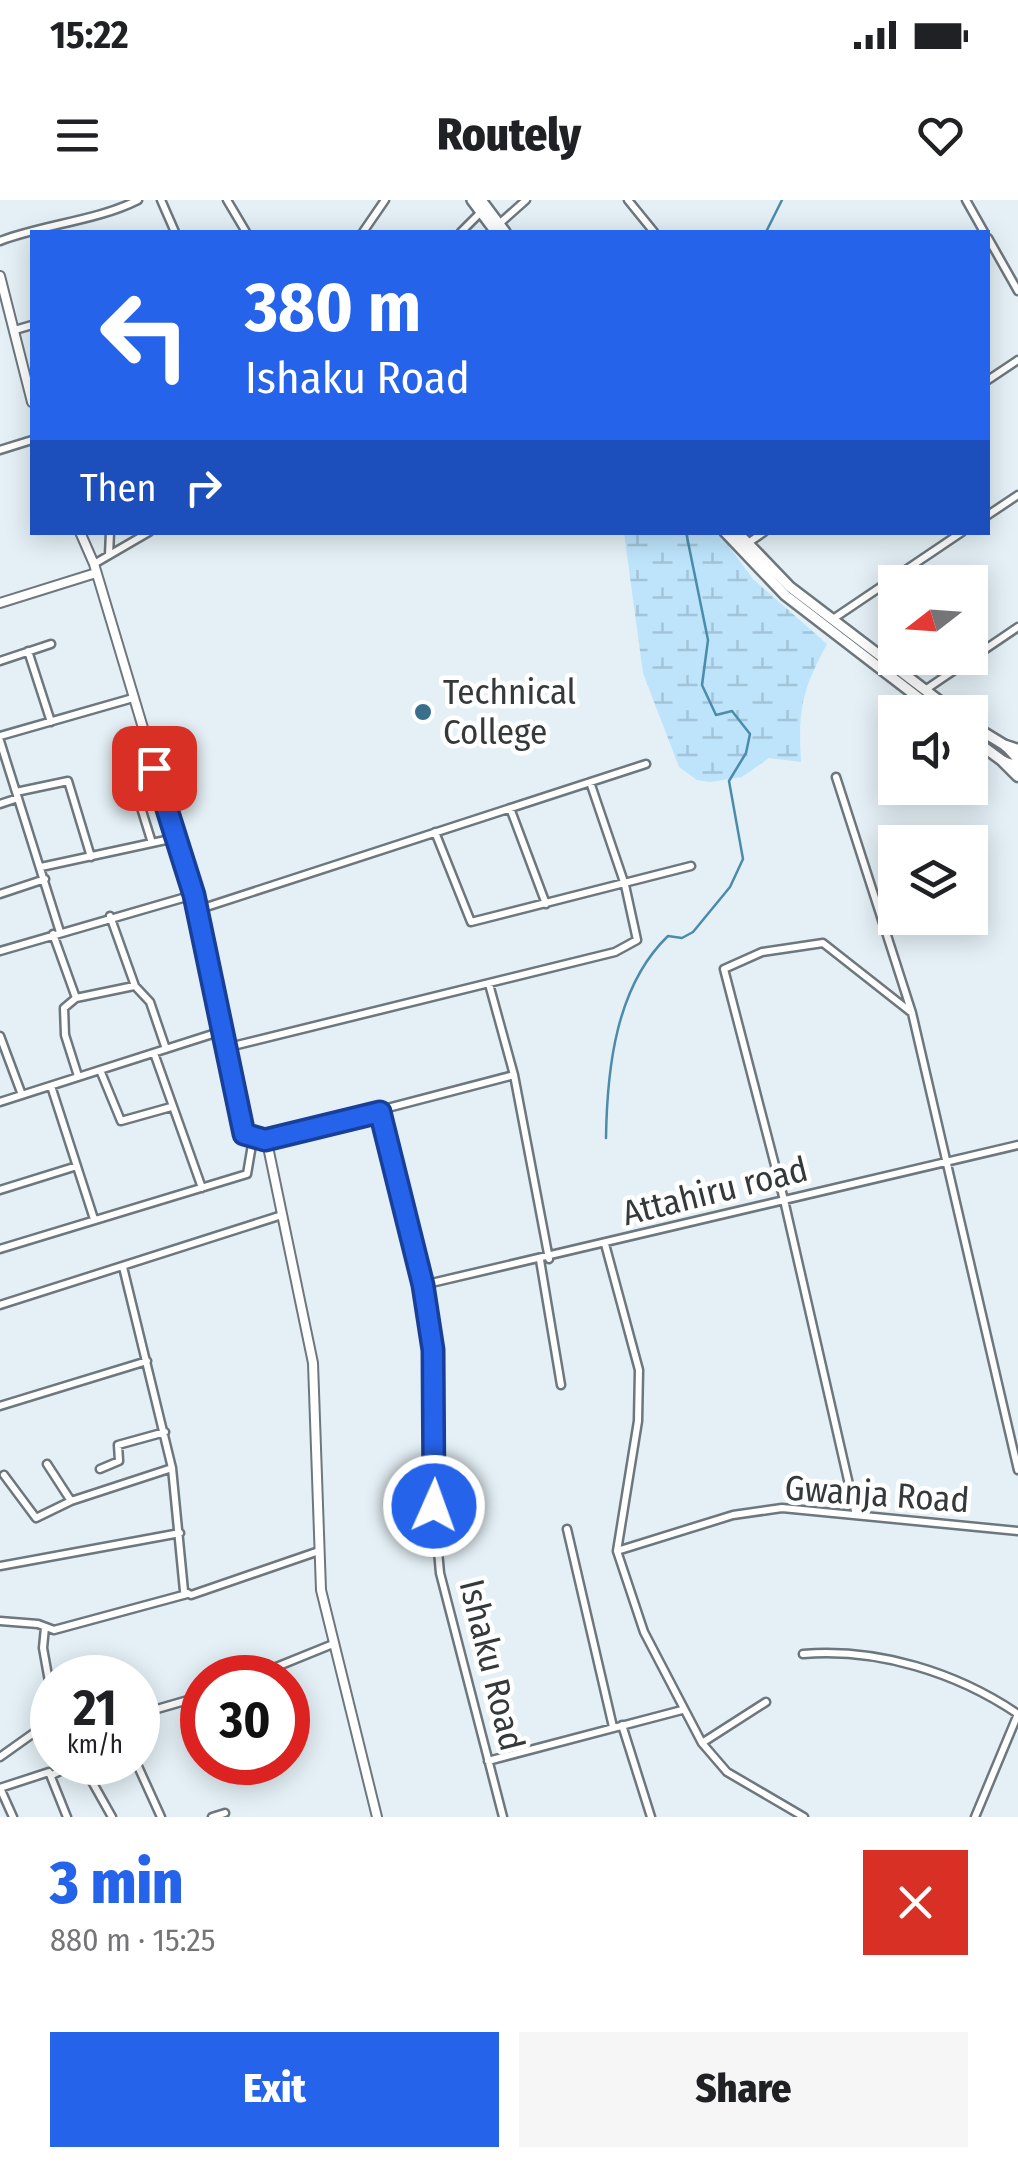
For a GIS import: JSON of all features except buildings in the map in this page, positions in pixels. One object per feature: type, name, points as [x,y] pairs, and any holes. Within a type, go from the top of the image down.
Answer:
[{"type":"main road","points":[[472,200],[500,230]]},
{"type":"main road","points":[[481,200],[500,230]]},
{"type":"main road","points":[[728,535],[785,595],[916,695]]},
{"type":"main road","points":[[739,535],[832,620],[931,695]]},
{"type":"main road","points":[[988,735],[1018,750]]},
{"type":"main road","points":[[1006,746],[1018,759]]},
{"type":"main road","points":[[988,751],[1018,776]]},
{"type":"main road","points":[[1004,762],[1018,766]]},
{"type":"street","points":[[0,242],[30,230],[116,211],[138,200]]},
{"type":"street","points":[[160,200],[173,230]]},
{"type":"street","points":[[227,200],[245,230]]},
{"type":"street","points":[[365,230],[385,200]]},
{"type":"street","points":[[500,230],[526,200]]},
{"type":"street","points":[[628,200],[652,230]]},
{"type":"street","points":[[966,200],[983,230]]},
{"type":"street","points":[[464,230],[481,212]]},
{"type":"street","points":[[990,242],[1018,291]]},
{"type":"street","points":[[0,276],[4,314],[15,330],[30,394]]},
{"type":"street","points":[[15,330],[30,326]]},
{"type":"street","points":[[990,379],[1018,360]]},
{"type":"street","points":[[0,450],[30,441]]},
{"type":"street","points":[[990,514],[1018,495]]},
{"type":"street","points":[[0,1249],[248,1174],[248,1136],[194,895],[95,568],[81,535]]},
{"type":"street","points":[[109,556],[110,535]]},
{"type":"street","points":[[0,604],[95,568],[144,535]]},
{"type":"street","points":[[746,544],[760,535]]},
{"type":"street","points":[[832,620],[958,535]]},
{"type":"street","points":[[924,690],[1018,627]]},
{"type":"street","points":[[0,661],[51,644]]},
{"type":"street","points":[[28,651],[51,722]]},
{"type":"street","points":[[76,998],[56,933],[42,867],[0,739],[133,698]]},
{"type":"street","points":[[144,732],[120,740],[152,843]]},
{"type":"street","points":[[197,910],[646,764]]},
{"type":"street","points":[[836,777],[912,1013],[1018,1470]]},
{"type":"street","points":[[0,804],[17,795],[68,781],[91,857]]},
{"type":"street","points":[[226,1048],[615,952],[632,944],[637,935],[590,782]]},
{"type":"street","points":[[510,808],[546,904]]},
{"type":"street","points":[[435,832],[470,922],[692,866]]},
{"type":"street","points":[[42,867],[175,838]]},
{"type":"street","points":[[0,894],[45,879]]},
{"type":"street","points":[[0,951],[110,916],[194,895]]},
{"type":"street","points":[[110,916],[135,986],[150,1002],[166,1049]]},
{"type":"street","points":[[856,1515],[784,1200],[724,969],[762,952],[823,943],[912,1013]]},
{"type":"street","points":[[489,984],[514,1075],[561,1385]]},
{"type":"street","points":[[78,1076],[63,1023],[64,1008],[76,998],[135,986]]},
{"type":"street","points":[[0,1102],[222,1031]]},
{"type":"street","points":[[0,1036],[22,1095]]},
{"type":"street","points":[[154,1053],[202,1188]]},
{"type":"street","points":[[100,1070],[121,1121],[171,1107]]},
{"type":"street","points":[[248,1136],[265,1140],[514,1075]]},
{"type":"street","points":[[51,1086],[94,1219]]},
{"type":"street","name":"Ishaku Road","points":[[380,1112],[423,1285],[435,1380],[434,1506],[440,1574],[503,1817]]},
{"type":"street","points":[[265,1140],[313,1363],[319,1551],[333,1644],[377,1817]]},
{"type":"street","name":"Attahiru road","points":[[423,1285],[544,1260],[1018,1145]]},
{"type":"street","points":[[0,1190],[77,1166]]},
{"type":"street","points":[[0,1305],[282,1215]]},
{"type":"street","points":[[605,1244],[638,1370],[638,1421],[617,1551],[644,1632],[682,1710],[702,1743],[727,1772],[804,1817]]},
{"type":"street","points":[[123,1267],[172,1468],[187,1594]]},
{"type":"street","points":[[0,1406],[147,1361]]},
{"type":"street","points":[[100,1468],[120,1460],[118,1445],[164,1432]]},
{"type":"street","points":[[48,1464],[71,1501]]},
{"type":"street","points":[[4,1475],[36,1518],[71,1501],[172,1468]]},
{"type":"street","name":"Gwanja Road","points":[[617,1551],[734,1515],[782,1508],[1018,1531]]},
{"type":"street","points":[[567,1530],[613,1727]]},
{"type":"street","points":[[0,1566],[180,1532]]},
{"type":"street","points":[[0,1620],[54,1630],[92,1623],[319,1551]]},
{"type":"street","points":[[44,1655],[45,1627]]},
{"type":"street","points":[[306,1655],[333,1644]]},
{"type":"street","points":[[803,1654],[843,1651],[900,1662],[969,1686],[1018,1714],[975,1817]]},
{"type":"street","points":[[702,1743],[766,1702]]},
{"type":"street","points":[[488,1762],[682,1710]]},
{"type":"street","points":[[622,1725],[651,1817]]},
{"type":"street","points":[[0,1757],[30,1736]]},
{"type":"street","points":[[12,1817],[0,1788],[30,1780]]},
{"type":"street","points":[[56,1785],[67,1817]]},
{"type":"street","points":[[93,1785],[112,1817]]},
{"type":"street","points":[[147,1785],[162,1817]]},
{"type":"street","points":[[212,1817],[225,1813]]},
{"type":"green space","points":[[624,535],[720,535],[753,579],[827,644],[804,701],[801,762],[769,758],[742,777],[697,780],[679,767],[643,673]]},
{"type":"waterway","points":[[767,230],[782,200]]},
{"type":"waterway","points":[[606,1138],[612,1057],[626,1003],[637,979],[668,936],[682,938],[693,932],[730,887],[743,859],[729,781],[746,753],[750,734],[732,711],[716,715],[702,685],[708,640],[687,535]]},
{"type":"place","name":"Technical College","points":[[423,712]]},
{"type":"route","points":[[154,768],[194,895],[244,1134],[265,1140],[380,1112],[423,1285],[433,1350],[434,1506]]}]
